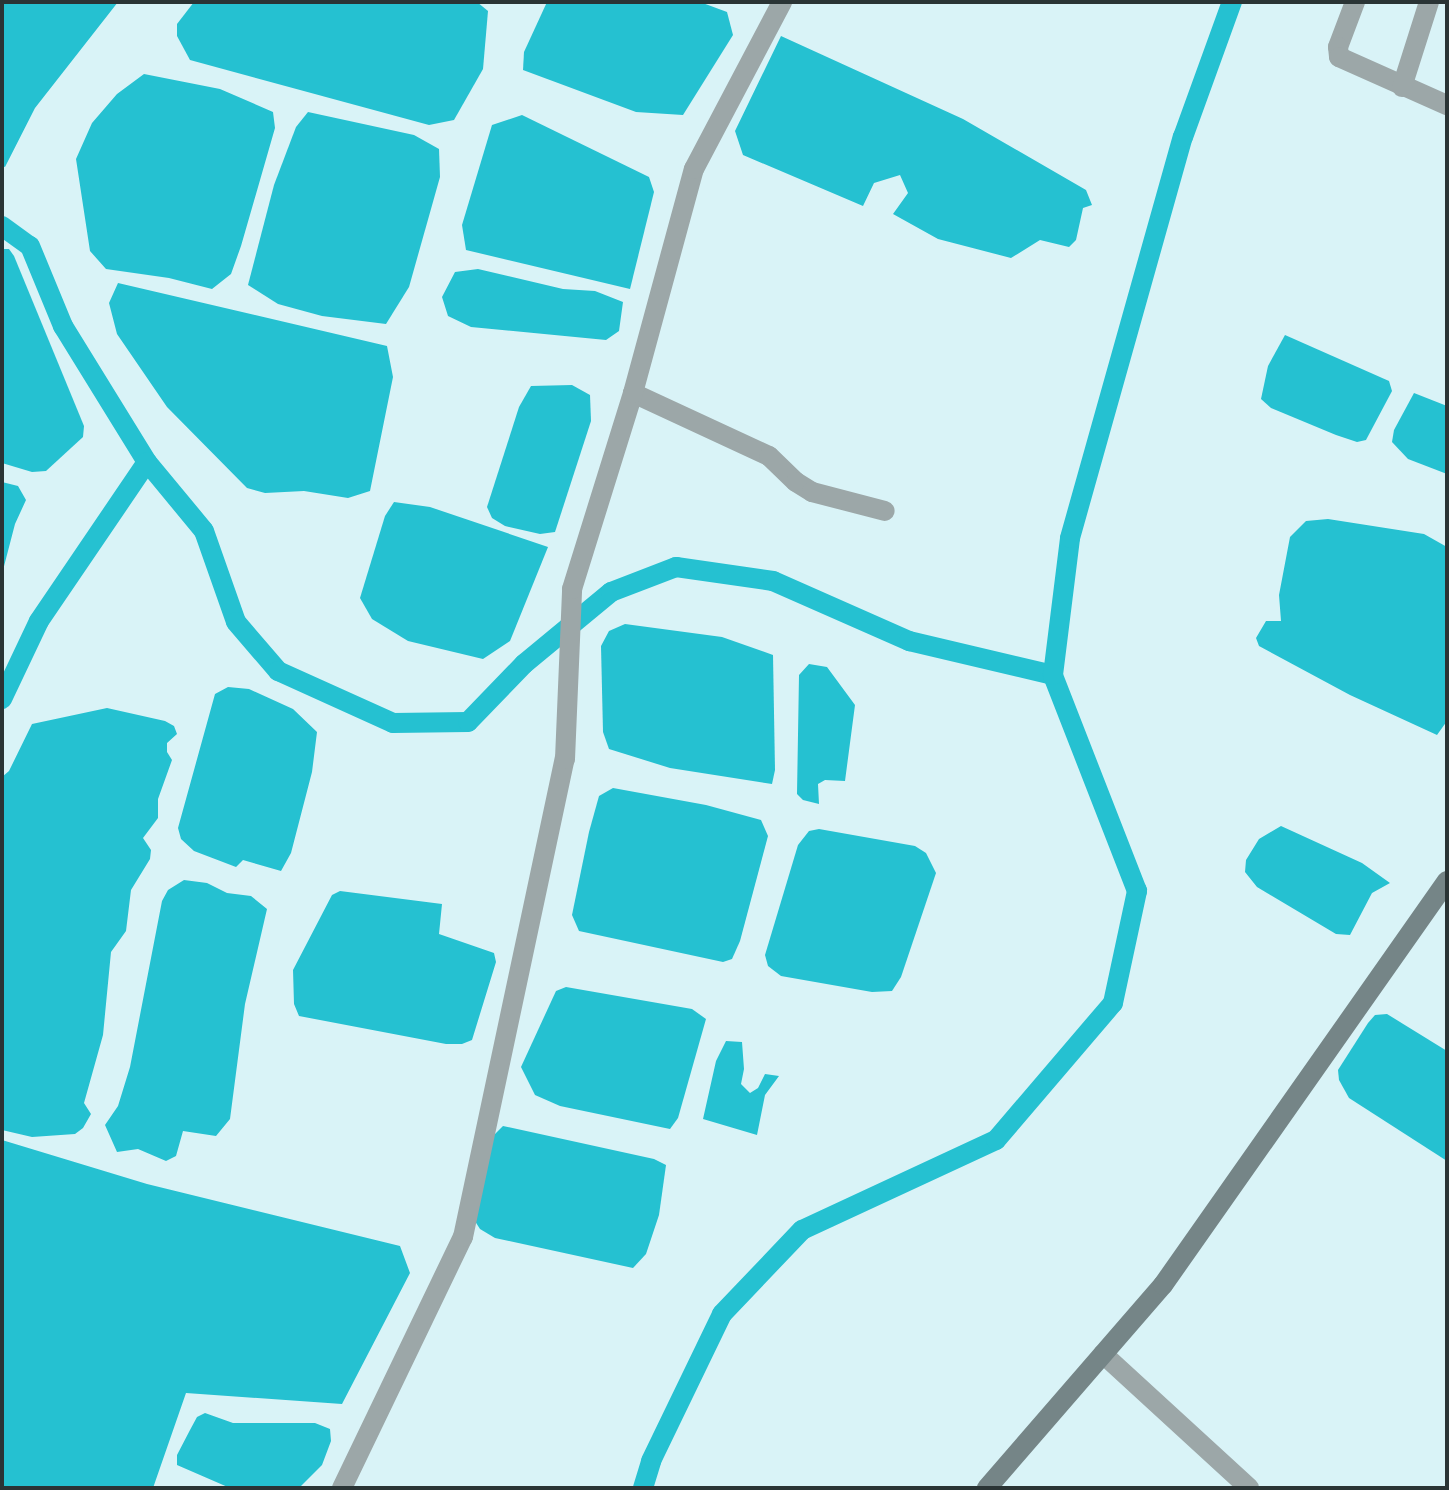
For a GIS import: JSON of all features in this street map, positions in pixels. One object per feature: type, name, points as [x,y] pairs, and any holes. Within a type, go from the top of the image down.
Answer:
[{"type":"street","points":[[342,1488],[463,1237],[565,759],[572,589],[633,393],[694,169],[782,2]]},
{"type":"street","points":[[1355,2],[1338,47],[1339,57],[1447,105]]},
{"type":"street","points":[[1402,87],[1429,2]]},
{"type":"street","points":[[633,393],[769,456],[796,482],[812,492],[885,511]]},
{"type":"street","points":[[987,1488],[1163,1285],[1447,881]]},
{"type":"street","points":[[1103,1354],[1249,1488]]},
{"type":"water","points":[[2,2],[118,2],[35,108],[5,167],[2,166]]},
{"type":"water","points":[[194,2],[477,2],[488,11],[483,69],[454,120],[429,125],[190,60],[177,36],[177,24]]},
{"type":"water","points":[[547,2],[700,2],[727,12],[733,35],[683,115],[636,112],[523,70],[524,52]]},
{"type":"water","points":[[781,36],[963,119],[1086,190],[1092,205],[1083,208],[1076,240],[1069,247],[1040,240],[1011,258],[938,239],[893,214],[908,193],[900,175],[874,183],[863,206],[743,155],[735,131]]},
{"type":"water","points":[[144,74],[220,89],[273,112],[275,128],[241,246],[231,274],[212,289],[169,278],[106,269],[90,251],[76,159],[92,123],[117,94]]},
{"type":"water","points":[[308,112],[414,135],[439,149],[440,177],[409,287],[386,324],[322,316],[278,304],[248,285],[274,185],[296,127]]},
{"type":"water","points":[[522,115],[649,177],[654,192],[630,289],[466,250],[462,225],[492,125]]},
{"type":"water","points":[[2,249],[9,249],[14,256],[84,426],[83,437],[46,471],[32,472],[2,463]]},
{"type":"water","points":[[478,269],[563,289],[595,291],[623,302],[619,331],[606,340],[471,327],[448,316],[442,297],[455,272]]},
{"type":"water","points":[[118,283],[387,346],[393,377],[370,491],[348,498],[304,491],[265,493],[247,488],[167,407],[117,334],[109,303]]},
{"type":"water","points":[[1285,335],[1389,381],[1392,391],[1366,440],[1357,442],[1336,435],[1271,408],[1261,399],[1268,366]]},
{"type":"water","points":[[572,385],[590,395],[591,421],[555,532],[540,534],[505,526],[492,518],[487,507],[519,407],[531,386]]},
{"type":"water","points":[[1414,393],[1447,406],[1447,474],[1408,459],[1392,442],[1394,430]]},
{"type":"water","points":[[2,482],[18,486],[26,500],[15,524],[2,574]]},
{"type":"water","points":[[394,502],[430,507],[548,547],[510,641],[483,659],[408,641],[372,619],[360,598],[385,516]]},
{"type":"water","points":[[1328,519],[1424,534],[1447,547],[1447,721],[1437,735],[1350,695],[1259,646],[1256,638],[1266,621],[1281,621],[1279,595],[1290,537],[1306,521]]},
{"type":"water","points":[[625,624],[722,637],[773,655],[775,770],[772,784],[670,768],[609,749],[603,732],[601,646],[609,631]]},
{"type":"water","points":[[809,664],[827,667],[855,705],[845,781],[825,780],[818,784],[819,804],[803,800],[797,794],[799,675]]},
{"type":"water","points":[[228,687],[249,689],[293,709],[317,732],[312,772],[291,853],[281,871],[243,860],[236,867],[194,851],[181,839],[178,828],[215,694]]},
{"type":"water","points":[[107,708],[165,721],[174,726],[177,734],[167,743],[167,752],[172,760],[158,799],[158,818],[143,838],[151,850],[150,859],[131,890],[126,931],[111,952],[103,1035],[84,1103],[91,1114],[83,1128],[75,1134],[32,1137],[2,1130],[2,777],[9,771],[32,724]]},
{"type":"water","points":[[613,788],[706,805],[761,820],[768,836],[740,941],[732,959],[723,962],[579,931],[572,915],[589,832],[599,796]]},
{"type":"water","points":[[1281,826],[1362,863],[1390,883],[1372,893],[1350,935],[1336,934],[1257,887],[1245,872],[1246,860],[1259,839]]},
{"type":"water","points":[[819,829],[915,846],[926,853],[936,873],[901,977],[892,991],[872,992],[781,976],[768,966],[765,955],[798,845],[809,831]]},
{"type":"water","points":[[184,880],[207,883],[227,893],[251,896],[267,909],[245,1004],[230,1119],[216,1136],[183,1131],[176,1156],[166,1161],[138,1149],[117,1152],[105,1125],[118,1106],[130,1067],[162,901],[168,890]]},
{"type":"water","points":[[340,891],[442,904],[439,934],[494,953],[496,962],[472,1040],[462,1044],[446,1044],[299,1016],[294,1004],[293,970],[332,895]]},
{"type":"water","points":[[566,987],[692,1009],[706,1019],[678,1118],[670,1129],[560,1106],[535,1095],[521,1067],[556,991]]},
{"type":"water","points":[[1387,1014],[1447,1051],[1447,1161],[1349,1098],[1339,1080],[1338,1070],[1368,1023],[1375,1015]]},
{"type":"water","points":[[726,1041],[742,1042],[744,1069],[741,1084],[750,1093],[758,1088],[765,1074],[779,1076],[765,1095],[757,1135],[703,1119],[716,1061]]},
{"type":"water","points":[[503,1126],[654,1159],[666,1165],[659,1215],[646,1254],[633,1268],[495,1238],[480,1229],[473,1218],[492,1137]]},
{"type":"water","points":[[2,1140],[147,1184],[400,1246],[410,1273],[342,1404],[186,1393],[153,1488],[2,1488]]},
{"type":"water","points":[[205,1413],[233,1423],[315,1423],[330,1429],[331,1441],[322,1465],[299,1488],[230,1488],[177,1465],[177,1455],[197,1417]]},
{"type":"waterway","points":[[643,1488],[651,1461],[722,1314],[802,1230],[996,1140],[1113,1003],[1137,891],[1053,675],[1070,538],[1183,137],[1232,2]]},
{"type":"waterway","points":[[2,226],[30,246],[63,326],[147,462],[204,531],[236,622],[278,671],[393,723],[468,722],[524,664],[611,592],[676,567],[773,581],[909,641],[1053,675]]},
{"type":"waterway","points":[[2,699],[39,621],[147,462]]}]
